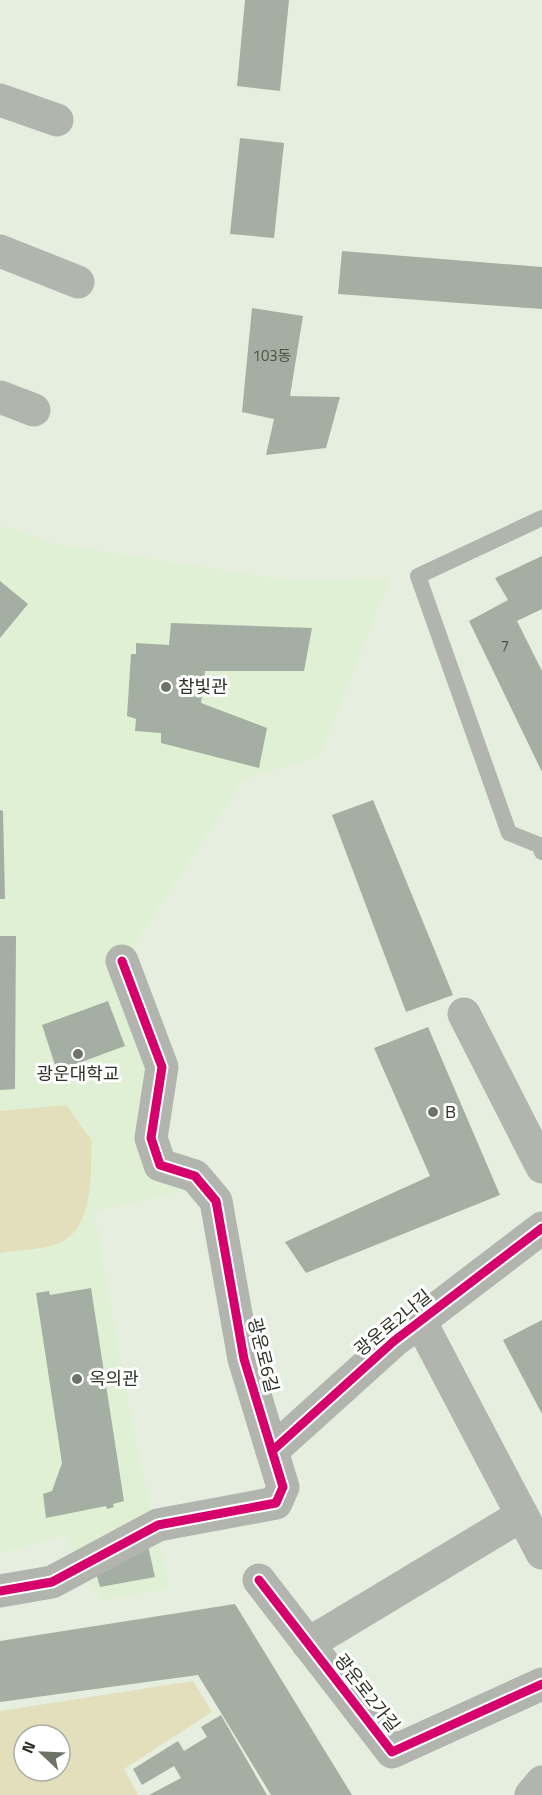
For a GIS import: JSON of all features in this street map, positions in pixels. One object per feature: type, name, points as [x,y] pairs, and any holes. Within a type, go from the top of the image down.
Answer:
[{"type":"street","points":[[0,100],[57,120]]},
{"type":"street","points":[[0,251],[78,282]]},
{"type":"street","points":[[0,397],[34,410]]},
{"type":"street","name":"광운로6길","points":[[0,1591],[52,1582],[158,1525],[276,1503],[282,1487],[244,1359],[216,1201],[195,1176],[160,1165],[151,1138],[162,1066],[122,961]]},
{"type":"street","points":[[464,1014],[542,1167]]},
{"type":"street","name":"광운로2나길","points":[[272,1451],[394,1341],[542,1228]]},
{"type":"street","points":[[420,1321],[542,1553]]},
{"type":"street","name":"광운로2가길","points":[[308,1644],[522,1515]]},
{"type":"street","name":"광운로2가길","points":[[259,1580],[392,1752],[542,1684]]},
{"type":"street","points":[[531,1795],[542,1782]]},
{"type":"lane","points":[[542,518],[418,576],[509,833],[539,845],[542,852]]},
{"type":"shaded area","name":"광운대학교","points":[[0,525],[56,544],[292,581],[390,578],[319,757],[244,779],[123,961],[162,1067],[151,1138],[204,1186],[94,1212],[133,1429],[169,1588],[101,1601],[63,1535],[0,1554]]},
{"type":"shaded area","points":[[66,1105],[92,1141],[90,1187],[83,1217],[76,1230],[65,1240],[51,1246],[0,1253],[0,1111]]},
{"type":"shaded area","points":[[193,1681],[212,1712],[124,1769],[138,1795],[0,1795],[0,1711]]},
{"type":"building","points":[[245,0],[289,0],[280,91],[237,86]]},
{"type":"building","points":[[240,138],[284,143],[274,238],[230,234]]},
{"type":"building","points":[[342,251],[542,267],[542,309],[338,294]]},
{"type":"building","points":[[252,308],[303,316],[290,396],[340,397],[326,448],[266,455],[274,419],[242,412]]},
{"type":"building","points":[[542,556],[542,609],[517,621],[542,671],[542,772],[469,621],[508,600],[495,578]]},
{"type":"building","points":[[0,581],[28,604],[0,638]]},
{"type":"building","name":"참빛관","points":[[171,623],[312,628],[304,671],[205,671],[201,703],[267,728],[259,768],[161,743],[161,733],[135,731],[136,719],[127,716],[131,654],[136,654],[136,643],[169,645]]},
{"type":"building","points":[[373,800],[453,995],[406,1012],[332,815]]},
{"type":"building","points":[[0,810],[3,811],[5,899],[0,899]]},
{"type":"building","points":[[0,936],[16,936],[15,1089],[0,1090]]},
{"type":"building","points":[[108,1001],[125,1046],[57,1071],[42,1025]]},
{"type":"building","name":"B","points":[[428,1027],[500,1195],[306,1273],[285,1242],[430,1176],[374,1048]]},
{"type":"building","name":"옥의관","points":[[91,1288],[124,1501],[113,1504],[114,1507],[107,1509],[106,1506],[46,1518],[43,1494],[52,1491],[62,1463],[36,1293],[49,1291],[50,1295]]},
{"type":"building","points":[[542,1320],[542,1414],[503,1340]]},
{"type":"building","points":[[148,1546],[155,1577],[100,1587],[96,1573]]},
{"type":"building","points":[[235,1604],[352,1795],[271,1795],[198,1675],[0,1702],[0,1641]]},
{"type":"building","points":[[221,1715],[267,1795],[149,1795],[181,1778],[174,1766],[142,1785],[133,1769],[178,1741],[184,1751],[207,1737],[201,1727]]},
{"type":"cycle path","points":[[0,1591],[52,1582],[158,1525],[276,1503],[283,1487],[244,1359],[216,1201],[195,1176],[160,1165],[151,1138],[162,1067],[122,961]]},
{"type":"cycle path","points":[[272,1451],[394,1341],[542,1228]]},
{"type":"cycle path","points":[[259,1580],[392,1752],[542,1684]]},
{"type":"place","name":"참빛관","points":[[166,687]]},
{"type":"place","name":"광운대학교","points":[[78,1054]]},
{"type":"place","name":"B","points":[[433,1112]]},
{"type":"place","name":"옥의관","points":[[77,1379]]}]
